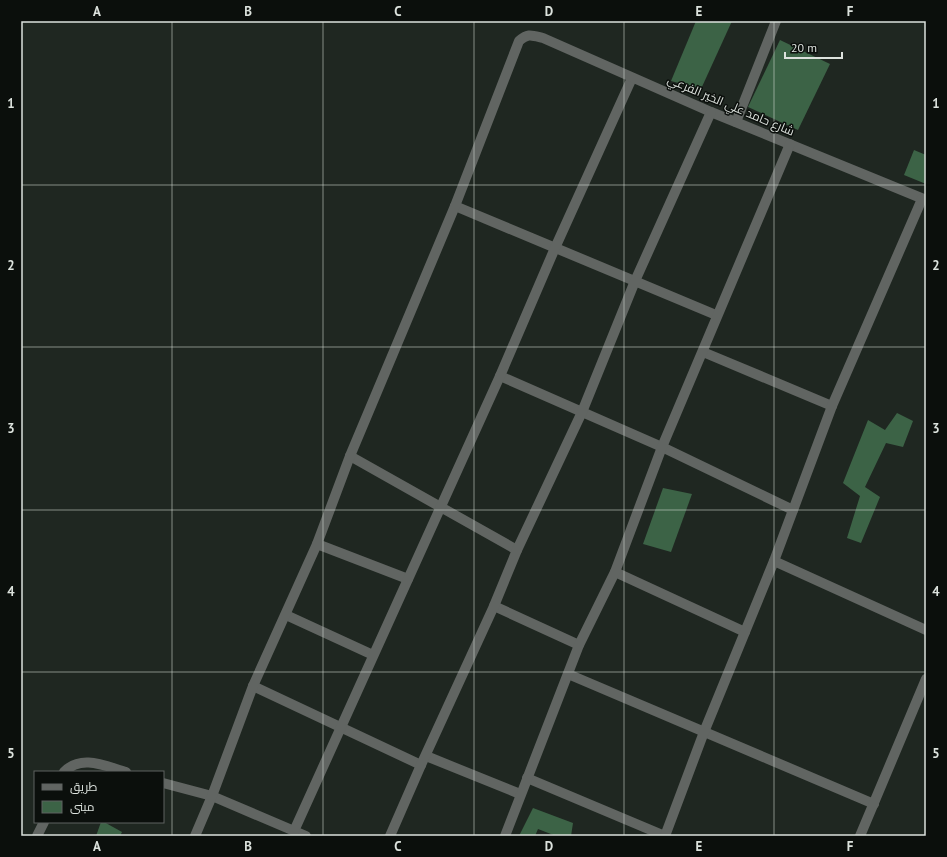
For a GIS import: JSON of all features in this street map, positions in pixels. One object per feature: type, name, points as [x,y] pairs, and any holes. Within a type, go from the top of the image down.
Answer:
[{"type":"street","points":[[736,122],[776,21]]},
{"type":"street","name":"شارع حامد علي الخير الفرعي","points":[[455,206],[519,41],[526,36],[533,35],[543,38],[711,112],[924,200]]},
{"type":"street","points":[[294,831],[500,376],[555,248],[632,78]]},
{"type":"street","points":[[390,836],[494,606],[517,550],[582,412],[635,281],[711,112]]},
{"type":"street","points":[[505,836],[579,645],[615,572],[662,447],[716,315],[790,144]]},
{"type":"street","points":[[527,778],[665,836],[704,732],[774,561],[832,406],[924,200]]},
{"type":"street","points":[[195,836],[212,796],[253,686],[318,544],[350,456],[455,206],[716,315]]},
{"type":"street","points":[[702,352],[832,406]]},
{"type":"street","points":[[500,376],[662,447],[793,510]]},
{"type":"street","points":[[350,456],[517,550]]},
{"type":"street","points":[[318,544],[408,579]]},
{"type":"street","points":[[774,561],[926,630]]},
{"type":"street","points":[[615,572],[745,632]]},
{"type":"street","points":[[494,606],[579,645]]},
{"type":"street","points":[[286,615],[373,655]]},
{"type":"street","points":[[568,674],[874,804]]},
{"type":"street","points":[[860,836],[926,679]]},
{"type":"street","points":[[253,686],[341,726],[424,760],[520,794]]},
{"type":"street","points":[[65,771],[74,764],[89,762],[122,771]]},
{"type":"street","points":[[164,783],[212,796],[306,836]]},
{"type":"street","points":[[38,836],[44,823]]},
{"type":"building","points":[[696,21],[732,21],[701,89],[671,81]]},
{"type":"building","points":[[780,40],[830,64],[798,130],[748,107]]},
{"type":"building","points":[[914,150],[926,155],[926,184],[904,175]]},
{"type":"building","points":[[897,413],[913,421],[903,447],[886,443],[865,487],[880,497],[861,543],[847,538],[860,496],[843,483],[868,420],[885,430]]},
{"type":"building","points":[[663,488],[692,494],[671,552],[643,544]]},
{"type":"building","points":[[533,808],[573,823],[571,836],[556,836],[538,829],[535,836],[519,836]]},
{"type":"building","points":[[101,823],[106,823],[122,832],[120,836],[96,836]]}]
